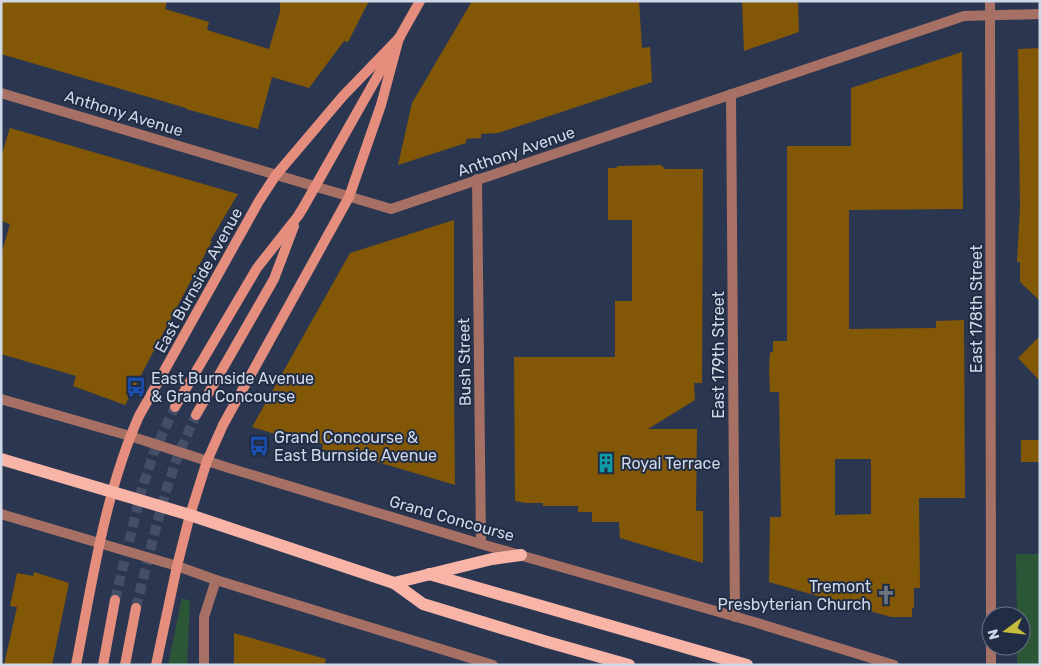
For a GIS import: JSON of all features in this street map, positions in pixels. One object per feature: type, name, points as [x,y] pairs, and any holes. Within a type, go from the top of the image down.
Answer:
[{"type":"main road","name":"East Burnside Avenue","points":[[176,407],[257,268],[298,216],[420,1]]},
{"type":"main road","name":"East Burnside Avenue","points":[[76,665],[100,543],[113,492],[130,436],[141,413],[259,201],[276,174],[343,96],[400,37]]},
{"type":"main road","name":"East Burnside Avenue","points":[[156,665],[177,566],[190,515],[207,461],[223,425],[349,197],[381,105],[400,37]]},
{"type":"main road","name":"East Burnside Avenue","points":[[196,415],[274,279],[298,216]]},
{"type":"main road","points":[[1,459],[190,515],[394,583],[423,604],[623,663]]},
{"type":"main road","points":[[394,583],[492,559],[521,555]]},
{"type":"main road","points":[[429,574],[747,665]]},
{"type":"main road","points":[[103,665],[115,600]]},
{"type":"main road","points":[[125,665],[136,608]]},
{"type":"main road","points":[[602,665],[623,663]]},
{"type":"street","name":"East 178th Street","points":[[990,1],[991,606]]},
{"type":"street","name":"Anthony Avenue","points":[[1,92],[391,209],[964,16],[1040,14]]},
{"type":"street","name":"East 179th Street","points":[[731,94],[736,616]]},
{"type":"street","name":"Bush Street","points":[[477,179],[481,544]]},
{"type":"street","name":"Grand Concourse","points":[[1,399],[130,436],[481,544],[736,616],[894,665]]},
{"type":"street","points":[[1,514],[177,566],[216,580],[493,665]]},
{"type":"street","points":[[204,665],[204,617],[216,580]]},
{"type":"green space","points":[[1016,554],[1040,554],[1040,665],[1017,664],[1017,656],[1031,656],[1031,606],[1017,606]]},
{"type":"green space","points":[[182,598],[190,601],[187,665],[168,665]]},
{"type":"building","points":[[1,1],[167,1],[165,9],[209,22],[207,30],[269,49],[280,12],[280,1],[369,1],[348,42],[344,41],[309,88],[272,77],[258,129],[1,54]]},
{"type":"building","points":[[472,1],[639,1],[642,48],[650,47],[652,82],[498,133],[481,134],[481,138],[466,139],[466,143],[398,165],[412,103]]},
{"type":"building","points":[[742,1],[798,1],[799,32],[744,51]]},
{"type":"building","points":[[1040,48],[1040,301],[1020,282],[1020,262],[1017,262],[1020,208],[1018,49]]},
{"type":"building","points":[[962,52],[963,209],[849,210],[849,329],[936,328],[936,321],[964,320],[965,498],[919,498],[920,588],[914,588],[912,617],[891,617],[769,582],[770,517],[781,517],[779,392],[770,392],[769,370],[773,341],[787,341],[787,146],[851,146],[851,88]],"holes":[[[835,459],[871,459],[871,514],[835,515]]]},
{"type":"building","points":[[10,128],[238,194],[210,241],[212,241],[125,405],[73,386],[76,376],[1,354],[1,255],[10,224],[1,221],[1,156]]},
{"type":"building","points":[[661,165],[665,169],[703,169],[702,383],[694,383],[695,400],[648,429],[697,429],[696,511],[703,511],[703,563],[620,538],[619,522],[592,522],[592,512],[578,512],[578,506],[543,506],[543,503],[515,501],[514,357],[615,357],[615,301],[632,301],[632,220],[608,220],[608,168]]},
{"type":"building","points":[[454,220],[455,485],[364,458],[362,461],[322,449],[323,444],[276,430],[275,434],[252,427],[350,253]]},
{"type":"building","points":[[1040,336],[1040,381],[1018,358]]},
{"type":"building","points":[[1021,440],[1040,440],[1040,462],[1021,462]]},
{"type":"building","points":[[34,572],[69,583],[52,665],[4,665],[17,607],[10,606],[17,573],[33,576]]},
{"type":"building","points":[[234,633],[326,659],[325,665],[234,665]]},
{"type":"tunnel","points":[[115,600],[141,492],[154,452],[175,407]]},
{"type":"tunnel","points":[[136,608],[165,494],[178,455],[196,415]]},
{"type":"place","name":"East Burnside Avenue & Grand Concourse","points":[[136,387]]},
{"type":"place","name":"Grand Concourse & East Burnside Avenue","points":[[259,446]]},
{"type":"place","name":"Royal Terrace","points":[[606,463]]},
{"type":"place","name":"Tremont Presbyterian Church","points":[[886,595]]}]
